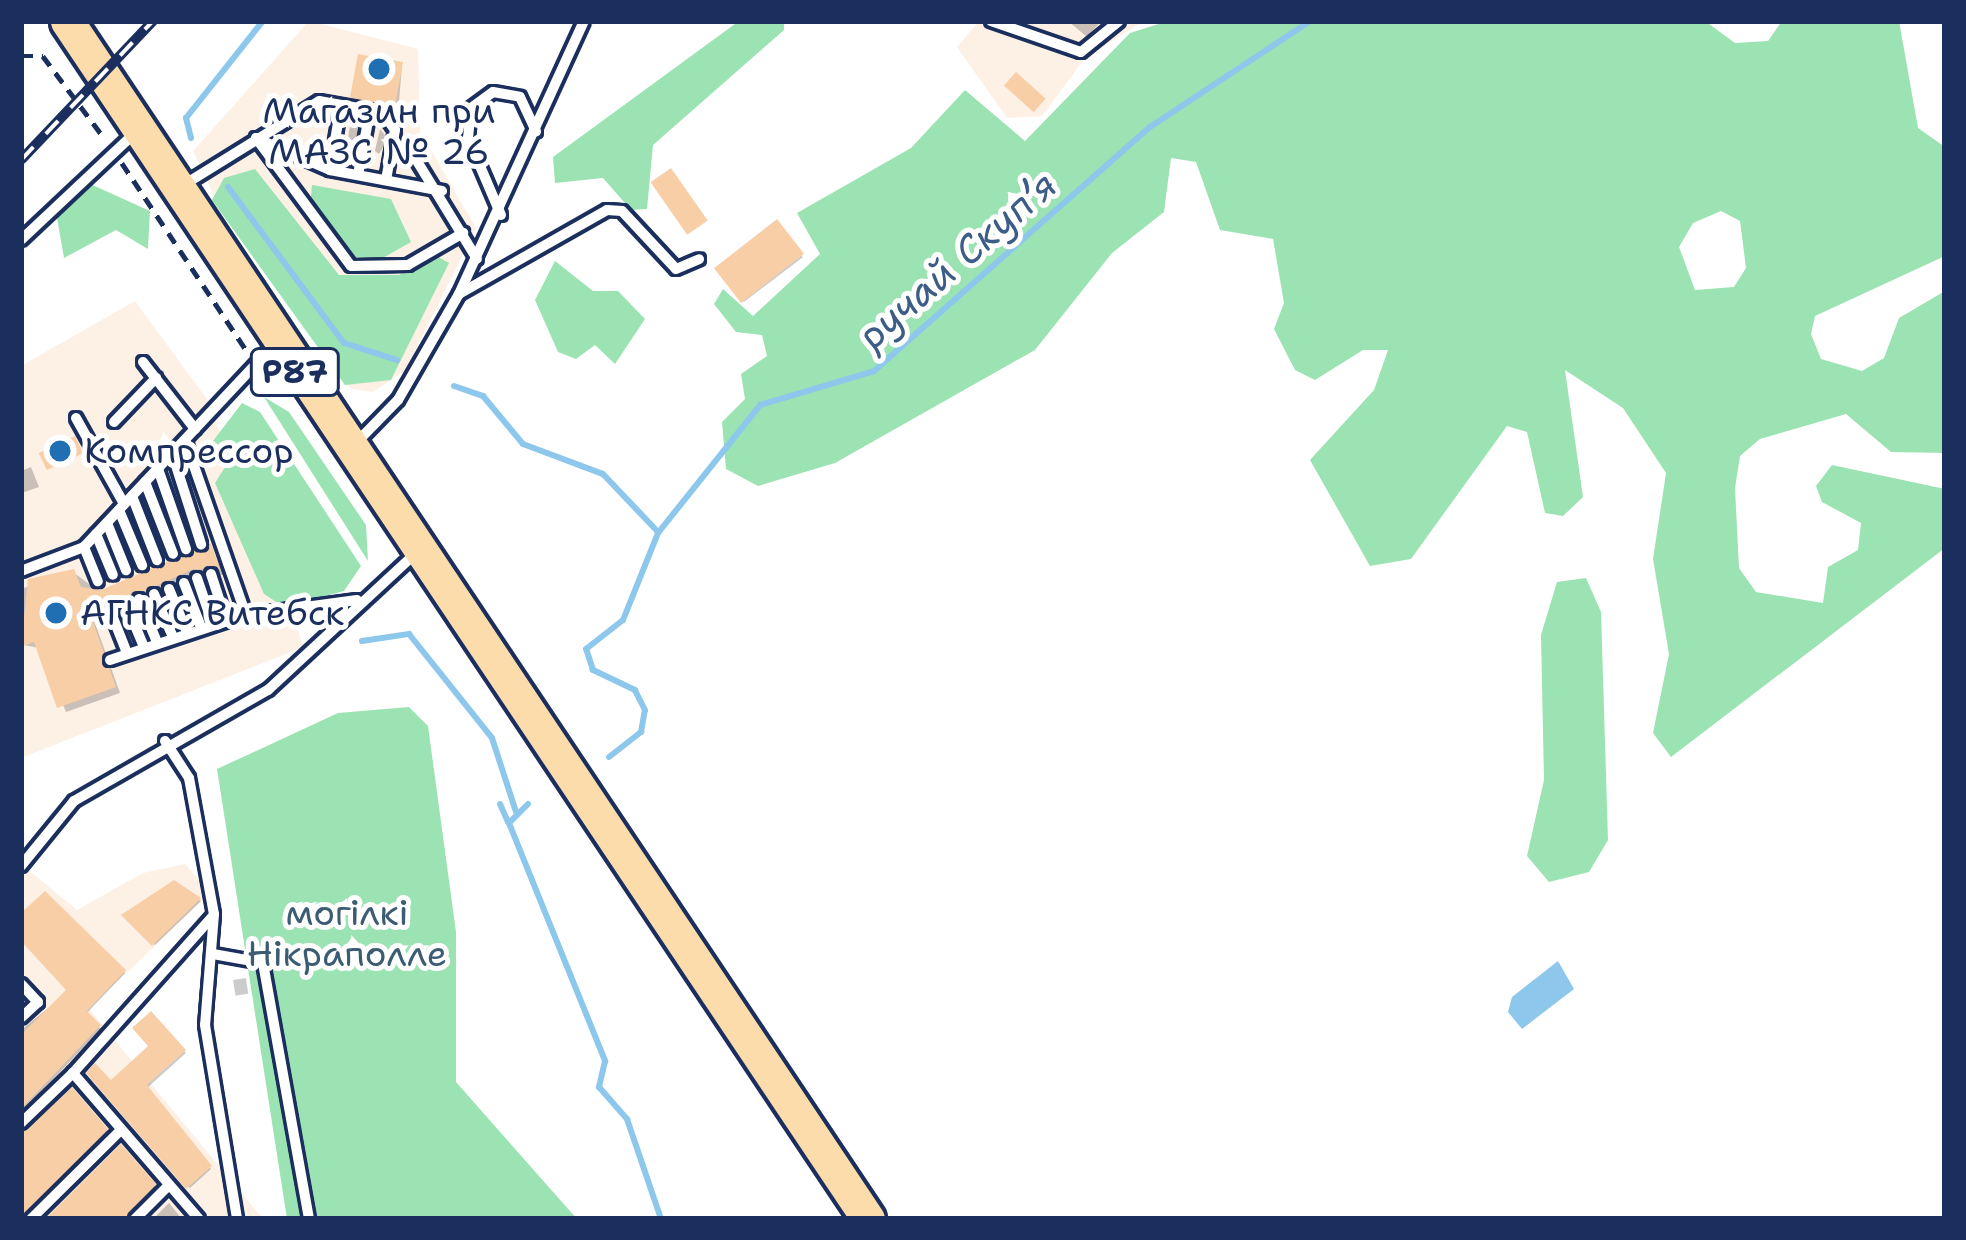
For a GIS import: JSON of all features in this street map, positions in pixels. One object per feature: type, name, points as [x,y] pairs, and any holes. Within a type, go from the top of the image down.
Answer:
[{"type":"main road","name":"Р87","points":[[65,25],[124,143],[173,193],[266,355],[349,451],[420,550],[868,1219]]},
{"type":"lane","points":[[349,451],[398,400],[459,294],[501,215],[584,21]]},
{"type":"lane","points":[[991,21],[1020,25],[1082,52],[1120,21]]},
{"type":"lane","points":[[501,215],[468,138],[471,108],[493,92],[520,97],[536,131]]},
{"type":"lane","points":[[173,193],[320,101],[370,110],[395,130],[386,180]]},
{"type":"lane","points":[[329,170],[341,105]]},
{"type":"lane","points":[[358,175],[370,110]]},
{"type":"lane","points":[[256,138],[329,170],[442,191]]},
{"type":"lane","points":[[256,138],[351,266],[408,265],[463,233]]},
{"type":"lane","points":[[21,240],[124,143]]},
{"type":"lane","points":[[409,148],[442,191],[477,259]]},
{"type":"lane","points":[[459,294],[608,210],[622,211],[676,269],[700,259]]},
{"type":"lane","points":[[21,571],[84,547],[266,355]]},
{"type":"lane","points":[[143,362],[195,429]]},
{"type":"lane","points":[[114,422],[156,378]]},
{"type":"lane","points":[[76,418],[157,560]]},
{"type":"lane","points":[[184,440],[246,615]]},
{"type":"lane","points":[[172,453],[201,544]]},
{"type":"lane","points":[[158,469],[186,549]]},
{"type":"lane","points":[[145,482],[173,554]]},
{"type":"lane","points":[[125,503],[142,565]]},
{"type":"lane","points":[[106,523],[126,570]]},
{"type":"lane","points":[[96,534],[113,575]]},
{"type":"lane","points":[[84,547],[98,581]]},
{"type":"lane","points":[[21,866],[74,801],[165,741],[268,690],[420,550]]},
{"type":"lane","points":[[211,574],[226,617]]},
{"type":"lane","points":[[190,581],[207,624]]},
{"type":"lane","points":[[169,589],[187,632]]},
{"type":"lane","points":[[154,594],[173,637]]},
{"type":"lane","points":[[110,660],[226,617],[276,619],[366,596]]},
{"type":"lane","points":[[132,602],[151,645]]},
{"type":"lane","points":[[110,610],[128,653]]},
{"type":"lane","points":[[165,741],[189,778],[214,914],[210,1090],[237,1219]]},
{"type":"lane","points":[[21,1124],[214,914]]},
{"type":"lane","points":[[213,954],[262,963],[309,1219]]},
{"type":"lane","points":[[21,984],[38,1001],[21,1018]]},
{"type":"lane","points":[[73,1072],[119,1132],[199,1219]]},
{"type":"lane","points":[[31,1219],[119,1132]]},
{"type":"lane","points":[[135,1219],[167,1187]]},
{"type":"path","points":[[21,56],[44,56],[124,143],[266,355]]},
{"type":"shaded area","points":[[309,21],[418,49],[420,131],[476,228],[405,371],[373,392],[351,389],[217,202],[193,151]]},
{"type":"shaded area","points":[[979,21],[1144,21],[1085,58],[1042,116],[1007,118],[957,47]]},
{"type":"shaded area","points":[[135,301],[207,399],[304,647],[21,758],[21,366]]},
{"type":"shaded area","points":[[21,864],[77,910],[143,873],[185,864],[210,893],[89,1009],[263,1219],[21,1219]]},
{"type":"green space","points":[[739,21],[784,21],[784,30],[653,145],[647,209],[631,210],[603,178],[555,183],[553,157]]},
{"type":"green space","points":[[1168,21],[1705,21],[1735,43],[1768,41],[1782,21],[1899,21],[1918,128],[1945,147],[1945,256],[1815,316],[1811,334],[1821,359],[1862,371],[1884,358],[1899,318],[1945,291],[1945,453],[1891,452],[1846,414],[1760,439],[1740,456],[1735,488],[1739,568],[1756,592],[1823,603],[1828,567],[1858,550],[1861,523],[1822,502],[1816,486],[1832,465],[1945,489],[1945,548],[1671,757],[1653,733],[1669,654],[1653,559],[1666,473],[1623,408],[1565,370],[1583,497],[1563,516],[1545,513],[1527,432],[1507,426],[1411,559],[1370,566],[1310,460],[1374,390],[1388,350],[1363,350],[1315,380],[1295,370],[1274,329],[1284,303],[1273,239],[1220,230],[1196,162],[1171,158],[1164,212],[1112,253],[1035,350],[835,463],[758,486],[726,469],[722,422],[745,399],[741,374],[767,356],[762,335],[736,332],[714,304],[723,289],[753,316],[820,254],[797,213],[911,148],[965,90],[1025,141],[1130,33]],"holes":[[[1721,211],[1740,221],[1746,268],[1734,287],[1695,290],[1679,247],[1693,223]]]},
{"type":"green space","points":[[255,169],[339,275],[399,275],[435,255],[449,263],[391,380],[345,385],[212,200],[224,178]]},
{"type":"green space","points":[[88,183],[150,211],[148,249],[116,230],[64,258],[56,212]]},
{"type":"green space","points":[[312,185],[391,199],[411,242],[381,259],[352,257],[310,208]]},
{"type":"green space","points":[[555,261],[593,291],[618,291],[645,319],[615,364],[595,345],[576,359],[558,352],[535,300]]},
{"type":"green space","points":[[264,397],[289,412],[366,525],[368,561]]},
{"type":"green space","points":[[242,403],[260,412],[361,566],[344,591],[284,607],[264,594],[215,483],[227,464],[213,441]]},
{"type":"green space","points":[[1586,578],[1601,612],[1608,840],[1589,872],[1549,882],[1527,856],[1544,780],[1541,635],[1557,582]]},
{"type":"green space","name":"могілкі Нікраполле","points":[[409,707],[428,726],[456,932],[456,1082],[577,1219],[287,1219],[217,769],[338,713]]},
{"type":"water","points":[[1558,961],[1574,989],[1522,1029],[1508,1012],[1512,997]]},
{"type":"building","points":[[358,54],[403,62],[394,112],[350,97]]},
{"type":"building","points":[[1016,72],[1046,99],[1034,112],[1004,85]]},
{"type":"building","points":[[671,168],[708,220],[687,235],[651,182]]},
{"type":"building","points":[[777,219],[804,254],[741,303],[714,268]]},
{"type":"building","name":"Компрессор","points":[[75,436],[83,453],[47,470],[39,453]]},
{"type":"building","points":[[211,543],[220,570],[193,569],[91,616],[116,687],[57,708],[34,642],[21,647],[28,579],[74,569],[81,587],[101,590]]},
{"type":"building","points":[[174,880],[201,898],[152,946],[121,915]]},
{"type":"building","points":[[45,891],[126,970],[87,1011],[101,1025],[21,1109],[21,1035],[66,990],[21,941],[21,913]]},
{"type":"building","points":[[151,1011],[186,1050],[147,1085],[212,1166],[186,1189],[86,1073],[95,1063],[111,1080],[148,1046],[132,1028]]},
{"type":"building","points":[[72,1087],[108,1129],[21,1219],[21,1133]]},
{"type":"building","points":[[121,1144],[156,1184],[125,1219],[45,1219]]},
{"type":"waterway","points":[[191,138],[186,118],[263,21]]},
{"type":"waterway","name":"ручай Скупʼя","points":[[609,757],[641,732],[645,710],[635,690],[593,670],[586,649],[623,620],[658,533],[760,405],[874,371],[1150,127],[1310,21]]},
{"type":"waterway","points":[[228,187],[344,343],[397,360]]},
{"type":"waterway","points":[[454,386],[483,396],[523,444],[603,474],[658,532]]},
{"type":"waterway","points":[[362,641],[409,634],[492,738],[516,812]]},
{"type":"waterway","points":[[500,804],[508,822]]},
{"type":"waterway","name":"ручай Скупʼя","points":[[528,804],[509,823],[605,1061],[599,1087],[627,1119],[661,1219]]},
{"type":"railway","points":[[21,160],[153,21]]},
{"type":"place","name":"Магазин при МАЗС № 26","points":[[379,69]]},
{"type":"place","name":"Компрессор","points":[[60,451]]},
{"type":"place","name":"АГНКС Витебск","points":[[56,613]]}]
